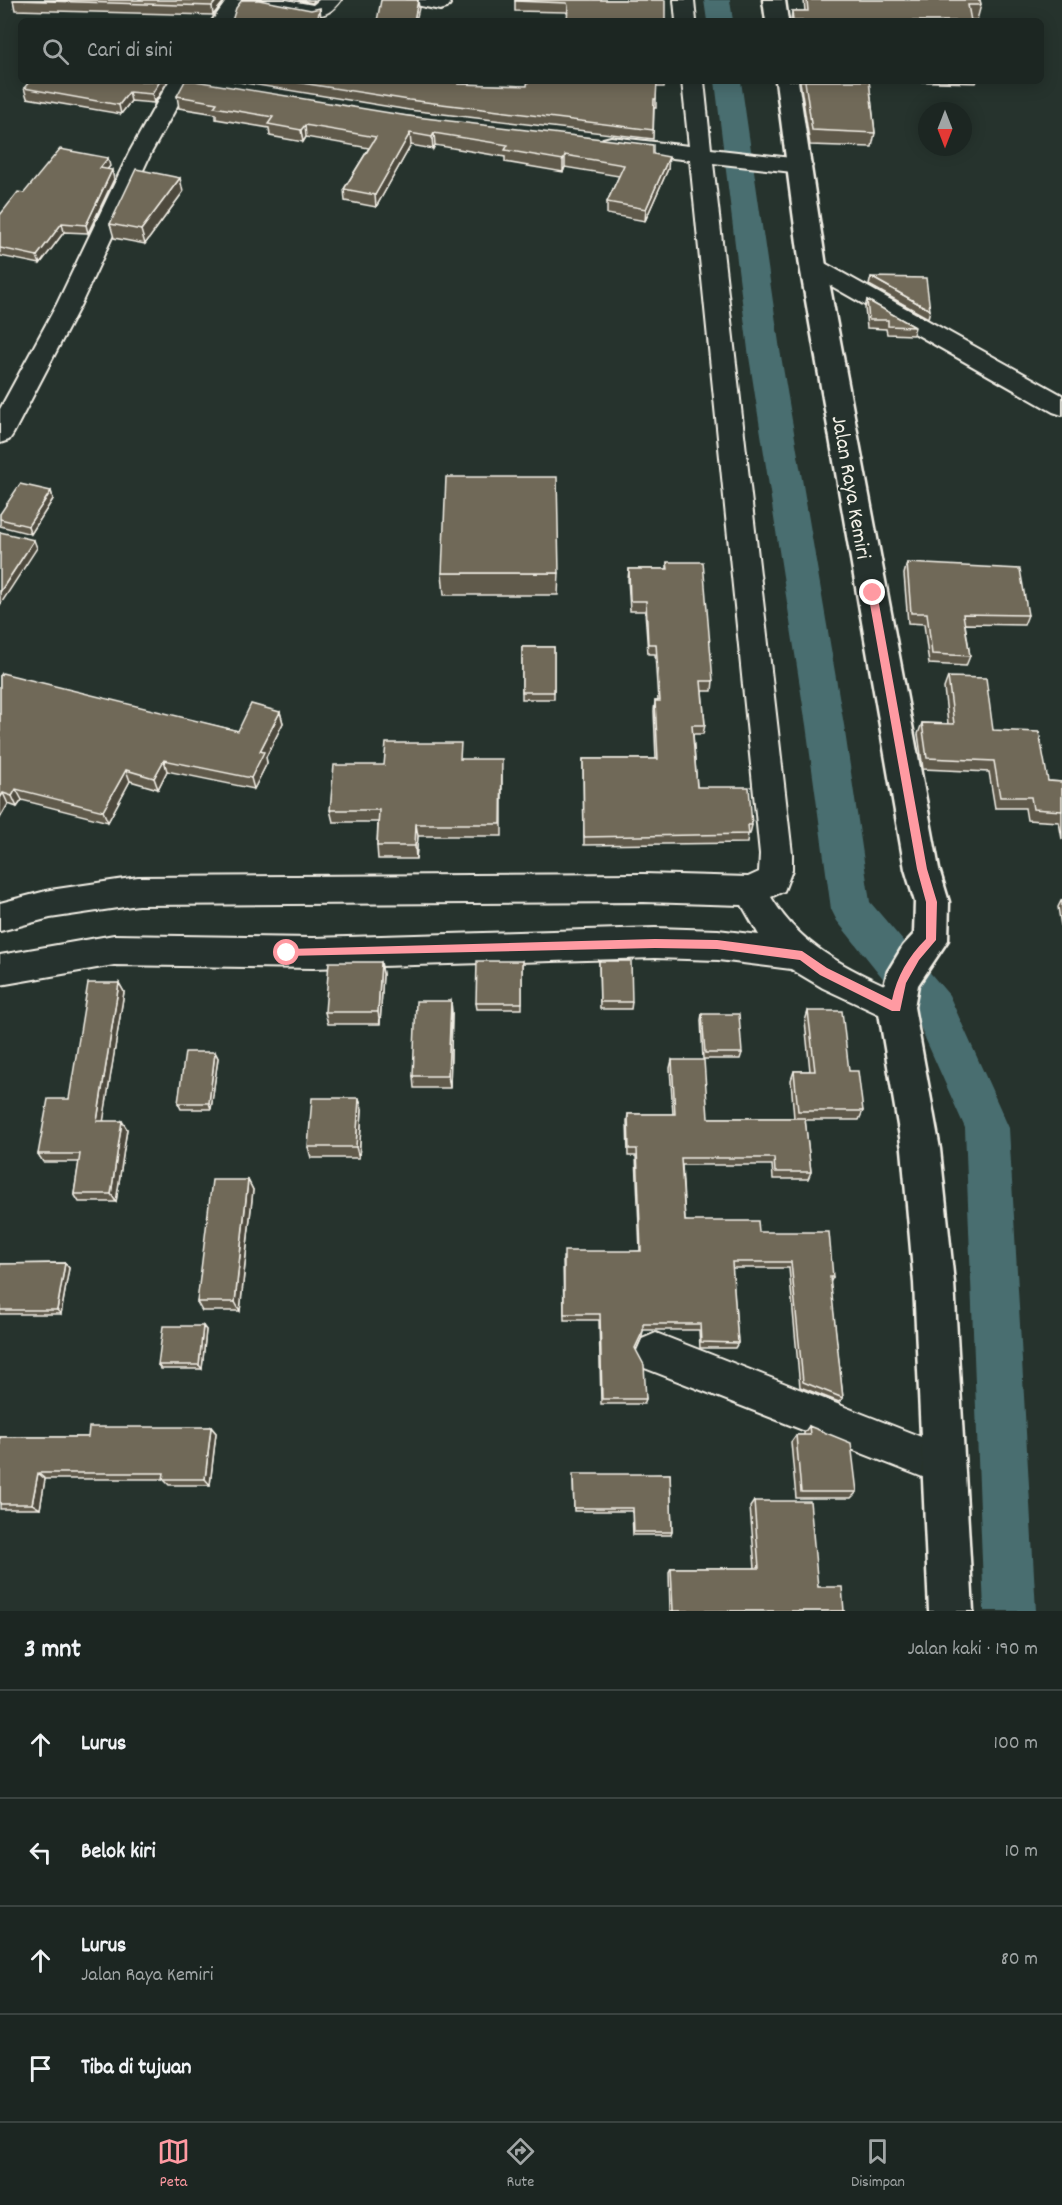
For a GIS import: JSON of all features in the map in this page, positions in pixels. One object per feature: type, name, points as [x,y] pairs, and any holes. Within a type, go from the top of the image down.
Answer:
[{"type":"main road","points":[[774,0],[777,18]]},
{"type":"main road","name":"Jalan Raya Kemiri","points":[[787,84],[792,165],[813,266],[922,869],[932,902],[931,940],[904,982]]},
{"type":"main road","points":[[904,982],[934,1283],[951,1611]]},
{"type":"street","points":[[224,18],[237,0]]},
{"type":"street","points":[[251,0],[313,11],[321,10],[331,0]]},
{"type":"street","points":[[418,0],[440,4]]},
{"type":"street","points":[[684,0],[686,18]]},
{"type":"street","points":[[0,434],[69,304],[140,153],[186,84]]},
{"type":"street","points":[[694,84],[706,156],[776,854],[776,870],[772,881],[755,898]]},
{"type":"street","points":[[595,142],[792,165]]},
{"type":"street","points":[[813,266],[1062,406]]},
{"type":"street","points":[[0,917],[50,904],[138,891],[644,888],[755,898],[791,946],[823,972],[904,982]]},
{"type":"street","points":[[0,989],[0,970],[87,953],[143,949],[267,954],[655,943],[791,946]]},
{"type":"street","points":[[656,1353],[943,1466]]},
{"type":"building","points":[[13,0],[217,0],[212,6]]},
{"type":"building","points":[[242,0],[259,0],[311,10],[320,8],[318,18],[233,18]]},
{"type":"building","points":[[381,0],[418,0],[415,18],[378,18]]},
{"type":"building","points":[[665,0],[665,18],[567,18],[567,3],[515,1]]},
{"type":"building","points":[[807,0],[980,0],[981,5],[968,5],[970,18],[793,18],[792,11],[808,11]]},
{"type":"building","points":[[27,84],[158,84],[152,94],[129,92],[119,105],[24,88]]},
{"type":"building","points":[[183,84],[213,84],[408,116],[653,145],[653,154],[669,157],[646,209],[607,202],[624,165],[565,155],[563,160],[505,150],[508,145],[434,133],[432,137],[410,133],[375,195],[344,189],[376,137],[305,125],[301,130],[268,124],[273,117],[214,107],[217,103],[177,96]]},
{"type":"building","points":[[308,84],[527,86],[527,84],[657,84],[653,130],[409,100]]},
{"type":"building","points":[[805,84],[869,84],[875,133],[812,130]]},
{"type":"building","points":[[60,149],[108,158],[100,168],[112,170],[86,225],[62,223],[37,256],[0,248],[0,215],[18,192],[24,193]]},
{"type":"building","points":[[136,169],[180,178],[141,230],[110,224]]},
{"type":"building","points":[[871,277],[926,278],[930,310]]},
{"type":"building","points":[[867,300],[915,327],[888,326],[888,320],[869,320]]},
{"type":"building","points":[[446,477],[557,477],[559,573],[442,573]]},
{"type":"building","points":[[20,484],[51,491],[28,526],[0,519],[0,514]]},
{"type":"building","points":[[0,532],[34,540],[0,592]]},
{"type":"building","points":[[667,562],[703,562],[713,681],[701,681],[705,725],[692,725],[697,787],[749,787],[752,825],[748,825],[749,834],[584,837],[583,759],[658,759],[655,701],[660,701],[656,644],[648,644],[646,601],[630,601],[629,569],[668,569]]},
{"type":"building","points":[[907,563],[1020,569],[1028,615],[963,614],[970,656],[932,654],[927,613],[911,613]]},
{"type":"building","points":[[522,647],[554,647],[554,692],[522,692]]},
{"type":"building","points":[[2,673],[238,731],[251,704],[280,712],[260,751],[264,752],[251,778],[164,760],[154,778],[126,770],[103,811],[16,789],[12,796],[3,793],[0,798],[0,676]]},
{"type":"building","points":[[948,677],[986,678],[993,730],[1039,732],[1048,781],[1062,782],[1062,811],[1033,809],[1031,797],[1000,797],[994,761],[927,758],[922,723],[954,724]]},
{"type":"building","points":[[386,743],[461,743],[460,759],[502,759],[501,824],[416,824],[415,846],[377,846],[379,810],[330,810],[334,765],[384,765]]},
{"type":"building","points":[[477,961],[522,961],[522,1003],[476,1003]]},
{"type":"building","points":[[599,961],[631,961],[632,1002],[600,1002]]},
{"type":"building","points":[[329,962],[381,962],[378,1012],[325,1012]]},
{"type":"building","points":[[88,983],[119,983],[97,1121],[122,1121],[111,1194],[74,1194],[80,1154],[38,1154],[48,1099],[69,1099]]},
{"type":"building","points":[[416,1001],[451,1001],[448,1076],[413,1076]]},
{"type":"building","points":[[808,1011],[842,1011],[849,1071],[858,1071],[863,1111],[798,1111],[794,1071],[815,1071]]},
{"type":"building","points":[[702,1014],[739,1014],[742,1053],[705,1053]]},
{"type":"building","points":[[185,1052],[215,1052],[209,1103],[178,1103]]},
{"type":"building","points":[[672,1060],[704,1060],[708,1118],[805,1118],[811,1172],[775,1172],[774,1158],[681,1158],[685,1221],[758,1221],[759,1232],[829,1232],[833,1277],[830,1277],[843,1398],[803,1382],[791,1262],[732,1262],[738,1343],[701,1342],[700,1324],[643,1324],[643,1331],[635,1348],[644,1365],[646,1399],[602,1399],[600,1314],[564,1314],[564,1251],[641,1251],[637,1149],[629,1149],[628,1114],[675,1114]]},
{"type":"building","points":[[312,1098],[359,1098],[356,1147],[308,1147]]},
{"type":"building","points":[[212,1180],[248,1180],[235,1302],[197,1302]]},
{"type":"building","points":[[65,1263],[57,1310],[0,1310],[0,1264]]},
{"type":"building","points":[[163,1326],[203,1326],[199,1365],[158,1365]]},
{"type":"building","points":[[809,1426],[851,1443],[857,1492],[801,1492],[796,1435],[810,1435]]},
{"type":"building","points":[[89,1427],[211,1427],[205,1479],[163,1479],[164,1473],[38,1473],[32,1504],[0,1504],[0,1437],[88,1437]]},
{"type":"building","points":[[573,1474],[670,1474],[672,1532],[634,1532],[633,1508],[574,1508]]},
{"type":"building","points":[[754,1501],[810,1501],[818,1587],[842,1587],[844,1611],[673,1611],[671,1568],[759,1568]]},
{"type":"waterway","points":[[717,0],[720,18]]},
{"type":"waterway","points":[[728,84],[764,350],[825,725],[851,909],[934,1009],[987,1128],[1010,1611]]},
{"type":"route","points":[[287,953],[655,943],[717,945],[802,955],[823,972],[896,1007],[901,982],[915,957],[931,940],[932,902],[922,869],[873,593]]}]
